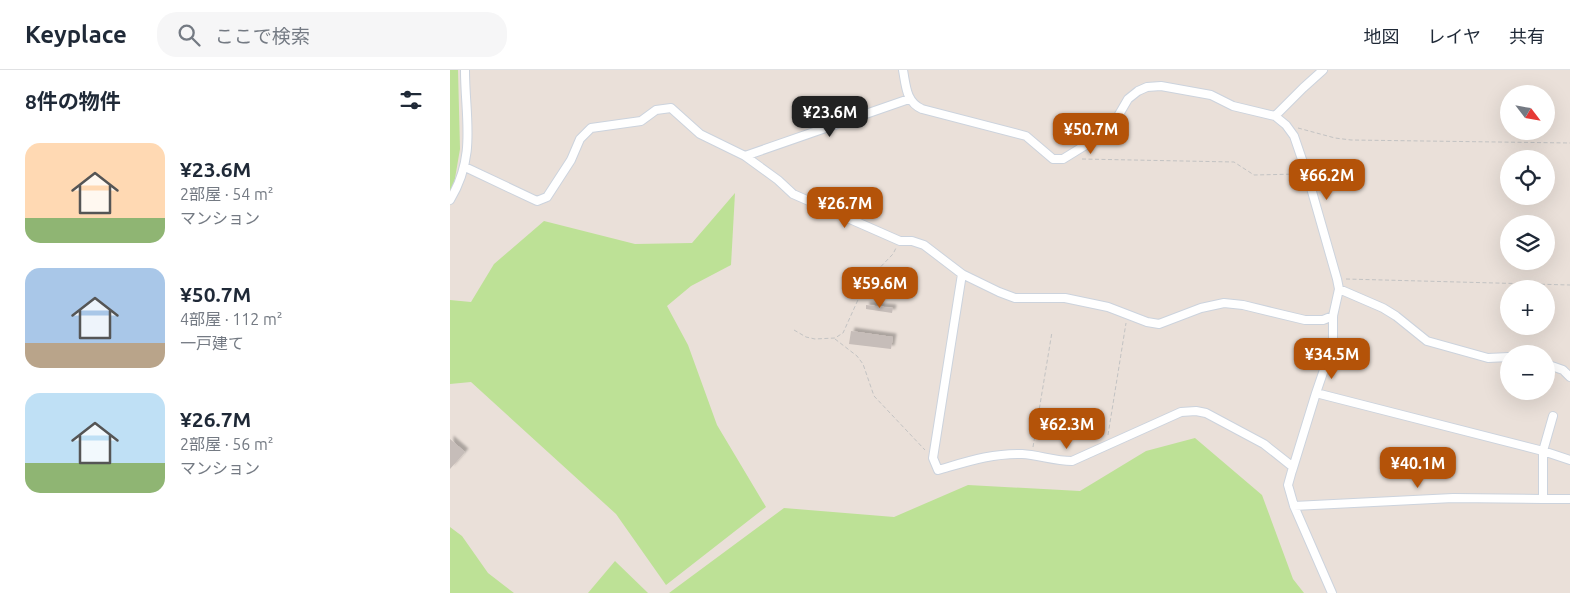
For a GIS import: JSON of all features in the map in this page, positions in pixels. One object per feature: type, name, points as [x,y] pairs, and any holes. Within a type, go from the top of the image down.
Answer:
[{"type":"street","points":[[450,200],[465,167],[468,120],[465,70]]},
{"type":"street","points":[[903,70],[909,99],[914,106],[1026,136],[1053,159],[1063,159],[1110,130],[1128,99],[1147,87],[1161,86],[1211,95],[1233,106],[1275,116],[1286,124],[1294,136],[1308,174],[1339,289],[1333,316],[1332,339],[1328,358],[1288,485]]},
{"type":"street","points":[[1275,116],[1323,70]]},
{"type":"street","points":[[745,156],[909,99]]},
{"type":"street","points":[[465,167],[537,201],[547,197],[571,160],[580,139],[591,128],[641,121],[656,110],[670,108],[700,134],[745,156],[794,194],[900,241],[912,241],[924,245],[962,274],[1015,298],[1065,298],[1108,307],[1147,322],[1158,324],[1201,308],[1224,303],[1243,305],[1305,320],[1323,320],[1333,316]]},
{"type":"street","points":[[962,274],[933,458],[938,470],[983,456],[1022,454],[1060,461],[1072,461],[1181,412],[1196,410],[1206,413],[1264,444],[1293,468],[1288,485],[1294,506],[1332,593]]},
{"type":"street","points":[[1339,289],[1383,308],[1427,340],[1488,358],[1500,357]]},
{"type":"street","points":[[1555,367],[1563,370],[1570,376]]},
{"type":"street","points":[[1316,393],[1544,451],[1570,460]]},
{"type":"street","points":[[1543,499],[1544,451],[1553,416]]},
{"type":"street","points":[[1294,506],[1454,498],[1570,499]]},
{"type":"path","points":[[1286,124],[1350,140],[1570,143]]},
{"type":"path","points":[[1082,159],[1234,162],[1254,175],[1308,174]]},
{"type":"path","points":[[794,330],[806,337],[835,338],[842,333],[866,282],[893,254],[900,241]]},
{"type":"path","points":[[1337,279],[1570,285]]},
{"type":"path","points":[[1106,445],[1127,314]]},
{"type":"path","points":[[1032,456],[1052,332]]},
{"type":"path","points":[[835,338],[863,364],[874,396],[933,458]]},
{"type":"green space","points":[[450,70],[458,70],[460,149],[453,190],[450,194]]},
{"type":"green space","points":[[735,193],[731,265],[691,286],[667,306],[688,345],[717,425],[766,507],[666,585],[616,514],[471,382],[450,384],[450,300],[471,302],[494,264],[544,221],[635,244],[692,243]]},
{"type":"green space","points":[[1195,438],[1262,495],[1293,579],[1304,593],[669,593],[784,508],[894,517],[968,485],[1080,491],[1146,451]]},
{"type":"green space","points":[[450,527],[462,536],[488,573],[514,593],[450,593]]},
{"type":"green space","points":[[615,561],[648,593],[588,593]]},
{"type":"building","points":[[866,305],[893,308],[892,313],[866,309]]},
{"type":"building","points":[[851,331],[893,337],[891,349],[849,344]]},
{"type":"building","points":[[450,439],[465,452],[450,469]]}]
